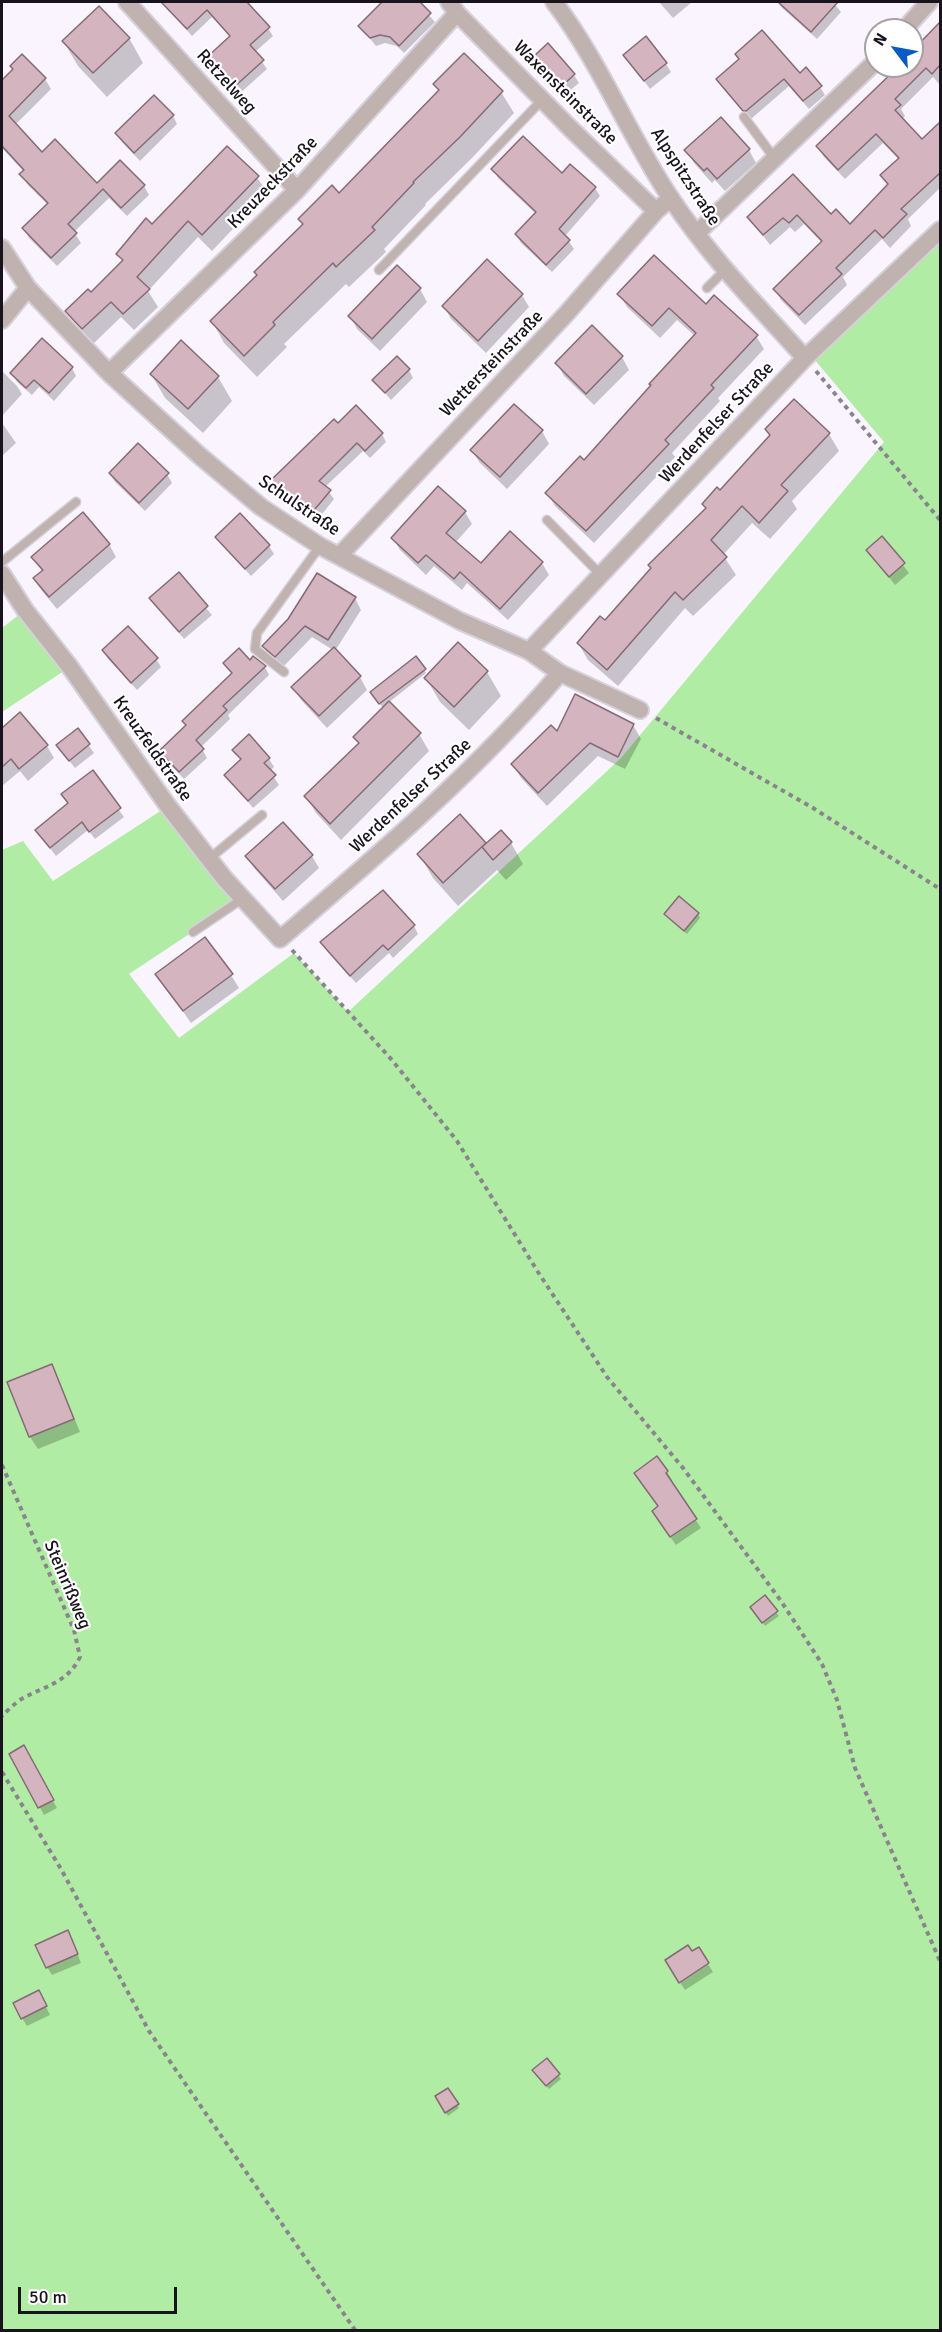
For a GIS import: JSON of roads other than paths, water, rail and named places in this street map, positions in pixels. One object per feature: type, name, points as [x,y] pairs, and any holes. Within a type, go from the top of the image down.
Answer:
[{"type":"street","name":"Retzelweg","points":[[127,2],[297,189]]},
{"type":"street","name":"Alpspitzstraße","points":[[554,2],[576,32],[670,198],[725,270],[805,358]]},
{"type":"street","points":[[915,18],[929,2]]},
{"type":"street","name":"Kreuzeckstraße","points":[[109,373],[297,189],[453,7]]},
{"type":"street","name":"Waxensteinstraße","points":[[453,7],[570,128],[656,211]]},
{"type":"street","points":[[697,233],[864,73]]},
{"type":"street","name":"Wettersteinstraße","points":[[340,555],[567,313],[670,198]]},
{"type":"street","name":"Werdenfelser Straße","points":[[529,651],[805,358],[940,230]]},
{"type":"street","name":"Schulstraße","points":[[2,248],[28,288],[109,373],[200,456],[261,507],[320,546],[460,621],[529,651],[560,673],[640,710]]},
{"type":"street","points":[[2,320],[28,288]]},
{"type":"street","name":"Kreuzfeldstraße","points":[[2,574],[25,610],[70,667],[168,806],[242,899],[280,939]]},
{"type":"street","name":"Werdenfelser Straße","points":[[280,939],[376,857],[522,718],[560,673]]},
{"type":"lane","points":[[379,270],[543,98]]},
{"type":"lane","points":[[744,117],[775,159]]},
{"type":"lane","points":[[707,288],[725,270]]},
{"type":"lane","points":[[2,562],[76,502]]},
{"type":"lane","points":[[547,520],[600,574]]},
{"type":"lane","points":[[284,672],[255,649],[257,633],[320,546]]},
{"type":"lane","points":[[209,859],[262,815]]},
{"type":"lane","points":[[192,932],[242,899]]}]
